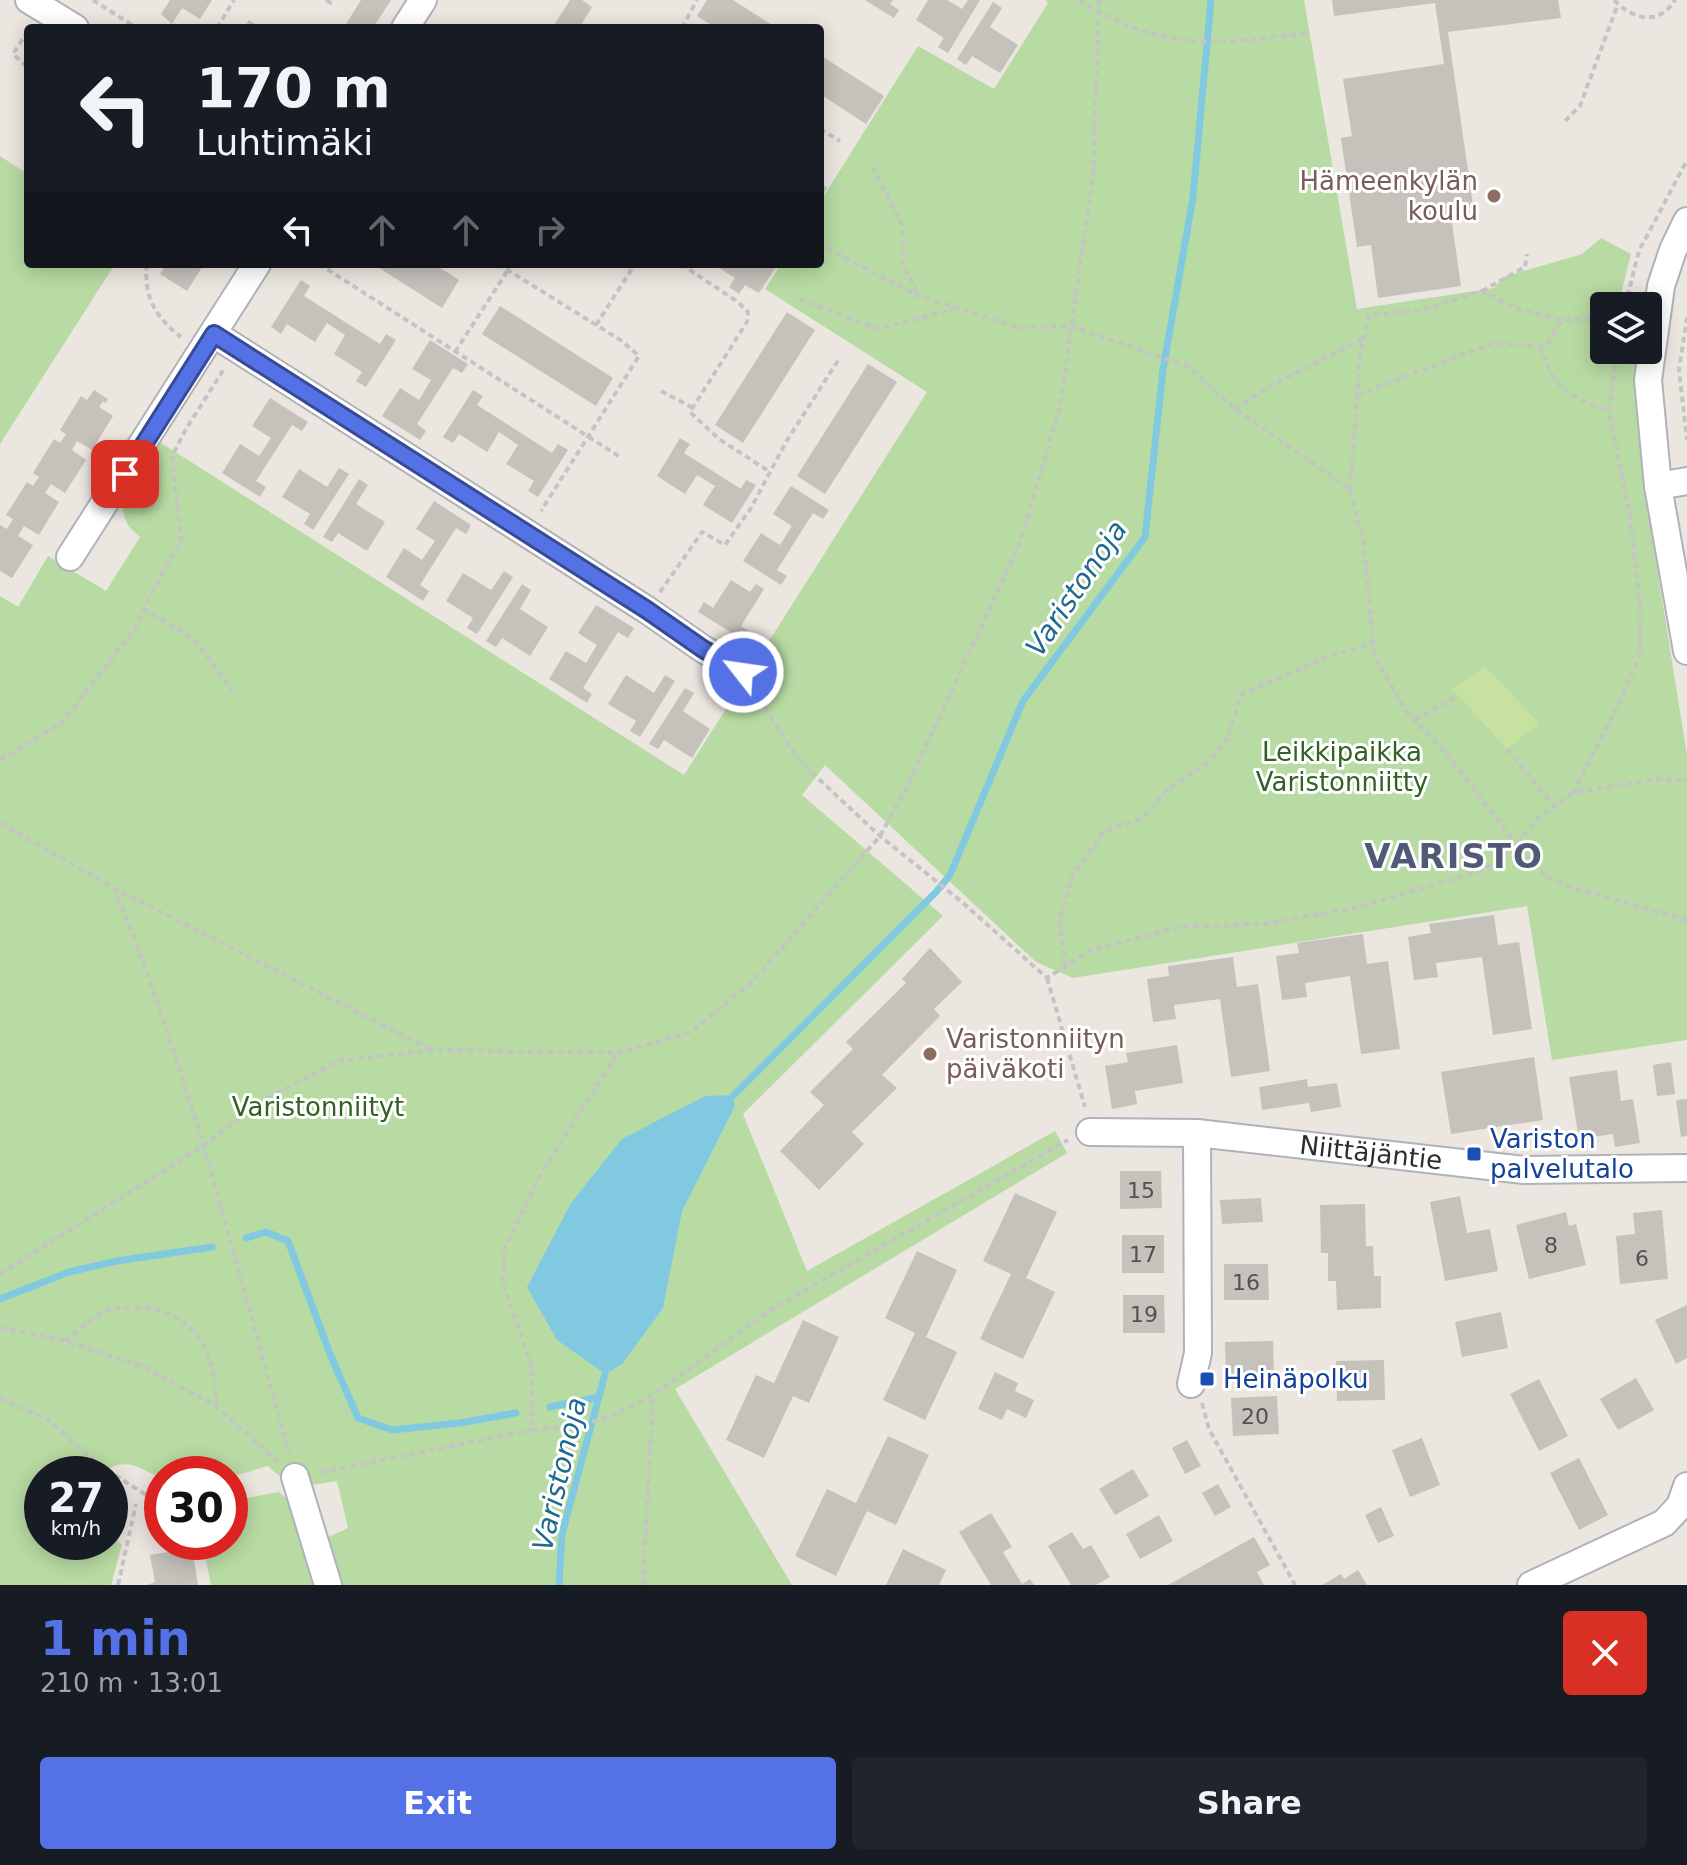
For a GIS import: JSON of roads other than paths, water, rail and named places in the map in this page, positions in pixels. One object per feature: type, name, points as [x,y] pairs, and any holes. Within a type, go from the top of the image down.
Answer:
[{"type":"street","points":[[29,0],[68,24]]},
{"type":"street","points":[[408,24],[423,0]]},
{"type":"street","points":[[1687,221],[1661,286],[1648,380],[1658,486],[1687,651]]},
{"type":"street","points":[[70,557],[255,268]]},
{"type":"street","points":[[208,344],[237,350],[743,672]]},
{"type":"street","points":[[1658,486],[1687,481]]},
{"type":"street","name":"Niittäjäntie","points":[[1090,1132],[1197,1133],[1524,1170],[1687,1168]]},
{"type":"street","points":[[1191,1384],[1198,1353],[1197,1133]]},
{"type":"street","points":[[295,1477],[328,1585]]},
{"type":"street","points":[[1531,1585],[1664,1523],[1680,1506],[1687,1486]]},
{"type":"water","points":[[734,1095],[734,1108],[682,1211],[663,1308],[622,1364],[605,1374],[557,1340],[527,1287],[571,1203],[622,1139],[705,1096]]},
{"type":"waterway","name":"Varistonoja","points":[[734,1095],[950,875],[1023,701],[1145,537],[1163,370],[1193,197],[1211,0]]},
{"type":"waterway","points":[[246,1238],[266,1232],[288,1241],[330,1354],[358,1418],[392,1430],[516,1413]]},
{"type":"waterway","points":[[0,1299],[69,1272],[117,1261],[212,1247]]},
{"type":"waterway","name":"Varistonoja","points":[[559,1585],[562,1534],[605,1374]]},
{"type":"waterway","points":[[550,1407],[599,1397]]},
{"type":"place","name":"Hämeenkylän koulu","points":[[1494,196]]},
{"type":"place","name":"Varistonniityn päiväkoti","points":[[930,1054]]},
{"type":"place","name":"Variston palvelutalo","points":[[1474,1154]]},
{"type":"place","name":"Heinäpolku","points":[[1207,1379]]},
{"type":"district","name":"VARISTO","points":[[1454,856]]},
{"type":"park label","name":"Leikkipaikka Varistonniitty","points":[[1342,767]]},
{"type":"park label","name":"Varistonniityt","points":[[318,1107]]}]
